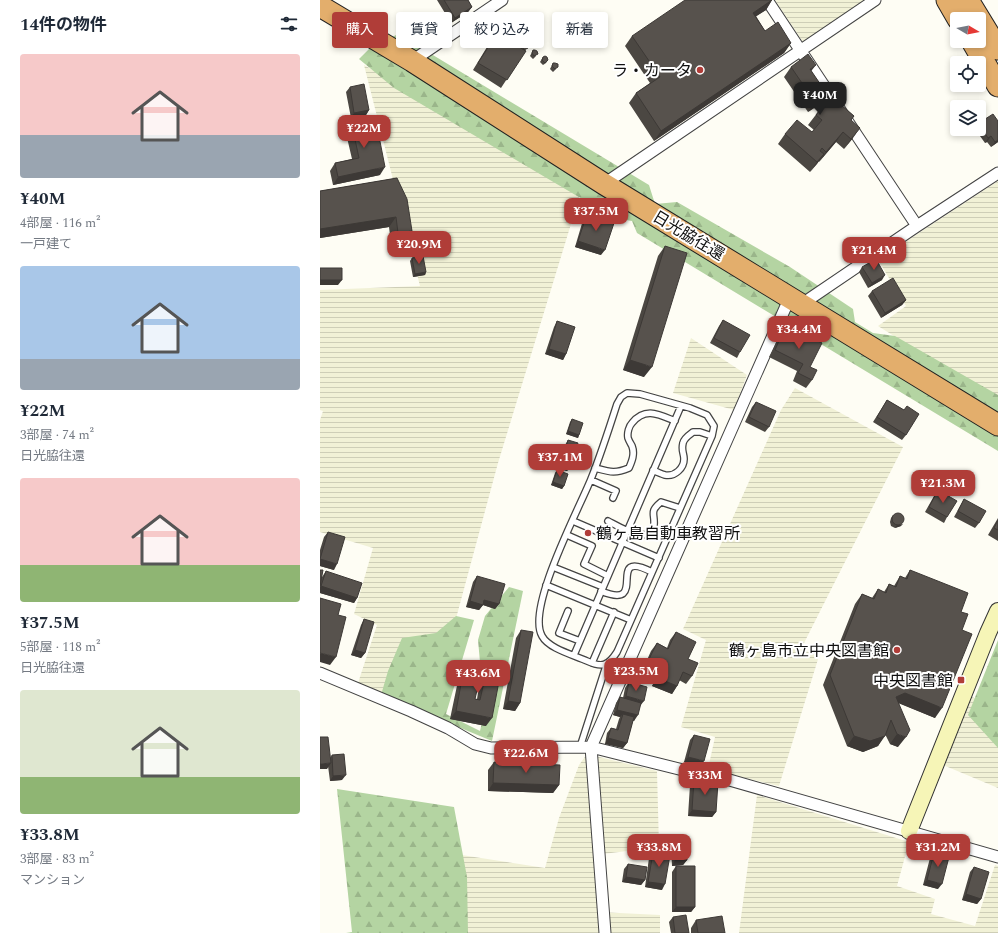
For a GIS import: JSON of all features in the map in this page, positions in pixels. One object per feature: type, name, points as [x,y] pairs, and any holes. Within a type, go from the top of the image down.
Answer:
[{"type":"highway","points":[[947,0],[954,12]]},
{"type":"highway","points":[[968,0],[998,49]]},
{"type":"highway","name":"日光脇往還","points":[[320,6],[412,61],[604,184],[998,425]]},
{"type":"highway","points":[[976,48],[998,86]]},
{"type":"street","points":[[412,61],[502,0]]},
{"type":"street","points":[[767,0],[801,49],[917,226]]},
{"type":"street","points":[[604,184],[875,0]]},
{"type":"street","points":[[605,933],[585,747],[796,301],[917,226],[998,173]]},
{"type":"street","points":[[909,831],[998,611]]},
{"type":"street","points":[[320,673],[411,711],[448,728],[475,744],[492,748],[585,747],[726,779],[998,857]]},
{"type":"lane","points":[[585,747],[607,664],[617,652],[712,436],[714,426],[707,416],[681,406],[640,394],[627,393],[621,397],[617,404],[591,480],[546,585],[540,612],[542,636],[550,645],[598,665],[607,664]]},
{"type":"lane","points":[[574,655],[681,406]]},
{"type":"lane","points":[[595,468],[611,473],[621,472],[629,468],[633,459],[633,448],[628,437],[630,425],[637,417],[646,412],[658,414],[675,421]]},
{"type":"lane","points":[[653,470],[666,475],[672,475],[683,465],[684,457],[681,452],[683,442],[693,432],[700,432],[712,436]]},
{"type":"lane","points":[[591,480],[616,491],[613,498]]},
{"type":"lane","points":[[608,521],[638,535],[644,535],[650,532],[654,526],[653,514],[656,507],[661,502],[680,508]]},
{"type":"lane","points":[[573,521],[659,558]]},
{"type":"lane","points":[[567,535],[592,546],[584,564],[608,576]]},
{"type":"lane","points":[[553,567],[614,596],[624,593],[627,583],[628,570],[631,567],[636,565],[652,572]]},
{"type":"lane","points":[[546,585],[631,620]]},
{"type":"lane","points":[[568,611],[559,633],[580,641]]},
{"type":"lane","points":[[592,663],[614,612]]},
{"type":"green space","points":[[775,0],[865,0],[803,42]]},
{"type":"green space","points":[[396,35],[396,48],[421,48],[649,185],[655,204],[677,202],[790,267],[853,309],[855,322],[873,333],[895,336],[998,395],[998,451],[637,233],[632,221],[620,219],[589,203],[394,88],[359,59],[370,48],[388,48],[388,39]]},
{"type":"green space","points":[[364,65],[582,188],[498,463],[431,711],[358,683],[377,625],[354,614],[373,548],[320,532],[320,420],[323,411],[320,410],[320,290],[420,286]]},
{"type":"green space","points":[[998,181],[998,401],[878,326],[906,306],[878,260]]},
{"type":"green space","points":[[691,338],[747,375],[734,410],[673,393]]},
{"type":"green space","points":[[795,388],[903,447],[801,649],[819,656],[779,786],[708,769],[715,737],[681,727],[706,640],[683,629],[781,410]]},
{"type":"green space","points":[[509,587],[523,591],[492,741],[381,695],[388,671],[402,638],[436,633],[456,616],[474,620],[446,714],[480,731],[493,674],[480,662],[478,640],[485,616]]},
{"type":"green space","points":[[998,640],[998,748],[968,715]]},
{"type":"green space","points":[[970,696],[998,709],[998,788],[943,765]]},
{"type":"green space","points":[[587,754],[657,771],[659,847],[595,855],[599,912],[660,915],[660,933],[458,933],[455,854],[545,868],[559,818],[579,765]]},
{"type":"green space","points":[[337,789],[454,807],[467,877],[468,933],[346,933],[352,932]]},
{"type":"green space","points":[[757,795],[909,842],[897,886],[935,899],[931,914],[975,926],[995,865],[998,866],[998,933],[739,933]]},
{"type":"building","points":[[444,0],[468,0],[472,7],[464,12],[460,12],[460,15],[455,18]]},
{"type":"building","name":"ラ・カータ","points":[[685,0],[772,0],[753,13],[765,31],[778,22],[791,43],[661,131],[636,93],[660,77],[632,36]]},
{"type":"building","points":[[488,48],[521,48],[526,51],[507,80],[478,63]]},
{"type":"building","points":[[533,50],[537,51],[538,54],[534,56],[532,53]]},
{"type":"building","points":[[808,54],[816,65],[810,69],[825,91],[854,116],[851,120],[860,128],[851,139],[843,132],[826,152],[822,148],[820,151],[824,154],[817,162],[785,134],[797,120],[812,132],[822,120],[816,115],[826,102],[821,98],[815,102],[791,67]]},
{"type":"building","points":[[545,56],[548,60],[545,63],[542,60]]},
{"type":"building","points":[[553,63],[558,64],[558,67],[555,69],[552,66]]},
{"type":"building","points":[[364,84],[369,110],[354,113],[350,87]]},
{"type":"building","points":[[993,114],[998,121],[998,140],[995,142],[991,136],[988,138],[986,135],[986,118]]},
{"type":"building","points":[[375,116],[385,167],[338,177],[335,163],[359,158],[351,121]]},
{"type":"building","points":[[397,178],[407,199],[412,231],[398,233],[396,217],[320,229],[320,191]]},
{"type":"building","points":[[587,214],[614,223],[605,250],[578,241]]},
{"type":"building","points":[[665,246],[687,253],[652,367],[630,360]]},
{"type":"building","points":[[423,256],[426,272],[415,274],[412,258]]},
{"type":"building","points":[[876,259],[885,275],[872,283],[862,267]]},
{"type":"building","points":[[320,268],[342,268],[342,280],[320,280]]},
{"type":"building","points":[[893,278],[906,300],[885,313],[872,291]]},
{"type":"building","points":[[723,320],[750,335],[740,352],[714,338]]},
{"type":"building","points":[[557,321],[575,327],[566,354],[549,349]]},
{"type":"building","points":[[786,325],[822,343],[810,367],[817,370],[812,380],[798,373],[803,364],[775,350]]},
{"type":"building","points":[[887,400],[904,410],[907,406],[919,414],[906,435],[877,417]]},
{"type":"building","points":[[756,402],[776,411],[769,427],[749,417]]},
{"type":"building","points":[[572,419],[583,423],[579,435],[568,431]]},
{"type":"building","points":[[568,440],[578,443],[571,466],[561,463]]},
{"type":"building","points":[[557,470],[568,474],[564,486],[553,482]]},
{"type":"building","points":[[938,490],[957,501],[947,517],[929,507]]},
{"type":"building","points":[[964,499],[986,511],[979,523],[958,511]]},
{"type":"building","points":[[896,513],[900,513],[904,519],[900,525],[896,525],[892,521],[892,517]]},
{"type":"building","points":[[998,520],[998,530],[994,528]]},
{"type":"building","points":[[328,532],[345,537],[337,564],[320,559]]},
{"type":"building","points":[[320,570],[323,570],[320,586]]},
{"type":"building","points":[[910,570],[968,593],[961,612],[968,614],[962,630],[972,634],[942,708],[905,693],[896,697],[910,730],[906,737],[897,734],[891,720],[885,736],[870,741],[854,736],[830,675],[862,594],[874,599],[878,589],[886,593],[889,584],[896,587],[900,576],[907,579]]},
{"type":"building","points":[[326,571],[362,583],[357,598],[321,586]]},
{"type":"building","points":[[477,576],[505,584],[499,604],[484,600],[483,605],[470,601]]},
{"type":"building","points":[[320,598],[341,604],[338,615],[346,617],[336,657],[320,653]]},
{"type":"building","points":[[364,619],[374,622],[365,653],[355,650]]},
{"type":"building","points":[[521,630],[533,632],[520,703],[508,701]]},
{"type":"building","points":[[676,632],[696,642],[688,659],[698,663],[692,676],[683,672],[677,686],[658,678],[663,668],[648,661],[657,643],[668,649]]},
{"type":"building","points":[[464,668],[481,672],[475,699],[480,700],[486,673],[500,676],[492,718],[456,711]]},
{"type":"building","points":[[629,682],[647,687],[644,701],[626,696]]},
{"type":"building","points":[[620,697],[641,703],[638,715],[617,710]]},
{"type":"building","points":[[623,714],[634,717],[627,743],[608,738],[611,728],[618,730]]},
{"type":"building","points":[[694,735],[710,739],[704,761],[688,757]]},
{"type":"building","points":[[320,737],[328,737],[331,763],[320,764]]},
{"type":"building","points":[[344,754],[346,775],[333,776],[332,755]]},
{"type":"building","points":[[494,762],[560,765],[559,785],[493,783]]},
{"type":"building","points":[[694,780],[718,782],[716,812],[692,810]]},
{"type":"building","points":[[686,840],[687,860],[675,860],[675,841]]},
{"type":"building","points":[[653,853],[670,855],[665,884],[648,882]]},
{"type":"building","points":[[934,853],[949,857],[942,884],[927,880]]},
{"type":"building","points":[[628,864],[647,867],[645,880],[626,877]]},
{"type":"building","points":[[676,866],[695,866],[695,907],[676,907]]},
{"type":"building","points":[[974,867],[989,872],[981,899],[966,894]]},
{"type":"building","points":[[686,915],[689,933],[675,933],[673,917]]},
{"type":"building","points":[[722,916],[725,933],[698,933],[696,920]]},
{"type":"place","name":"ラ・カータ","points":[[700,70]]},
{"type":"place","name":"鶴ヶ島自動車教習所","points":[[588,533]]},
{"type":"place","name":"鶴ヶ島市立中央図書館","points":[[897,650]]},
{"type":"place","name":"中央図書館","points":[[961,680]]}]
